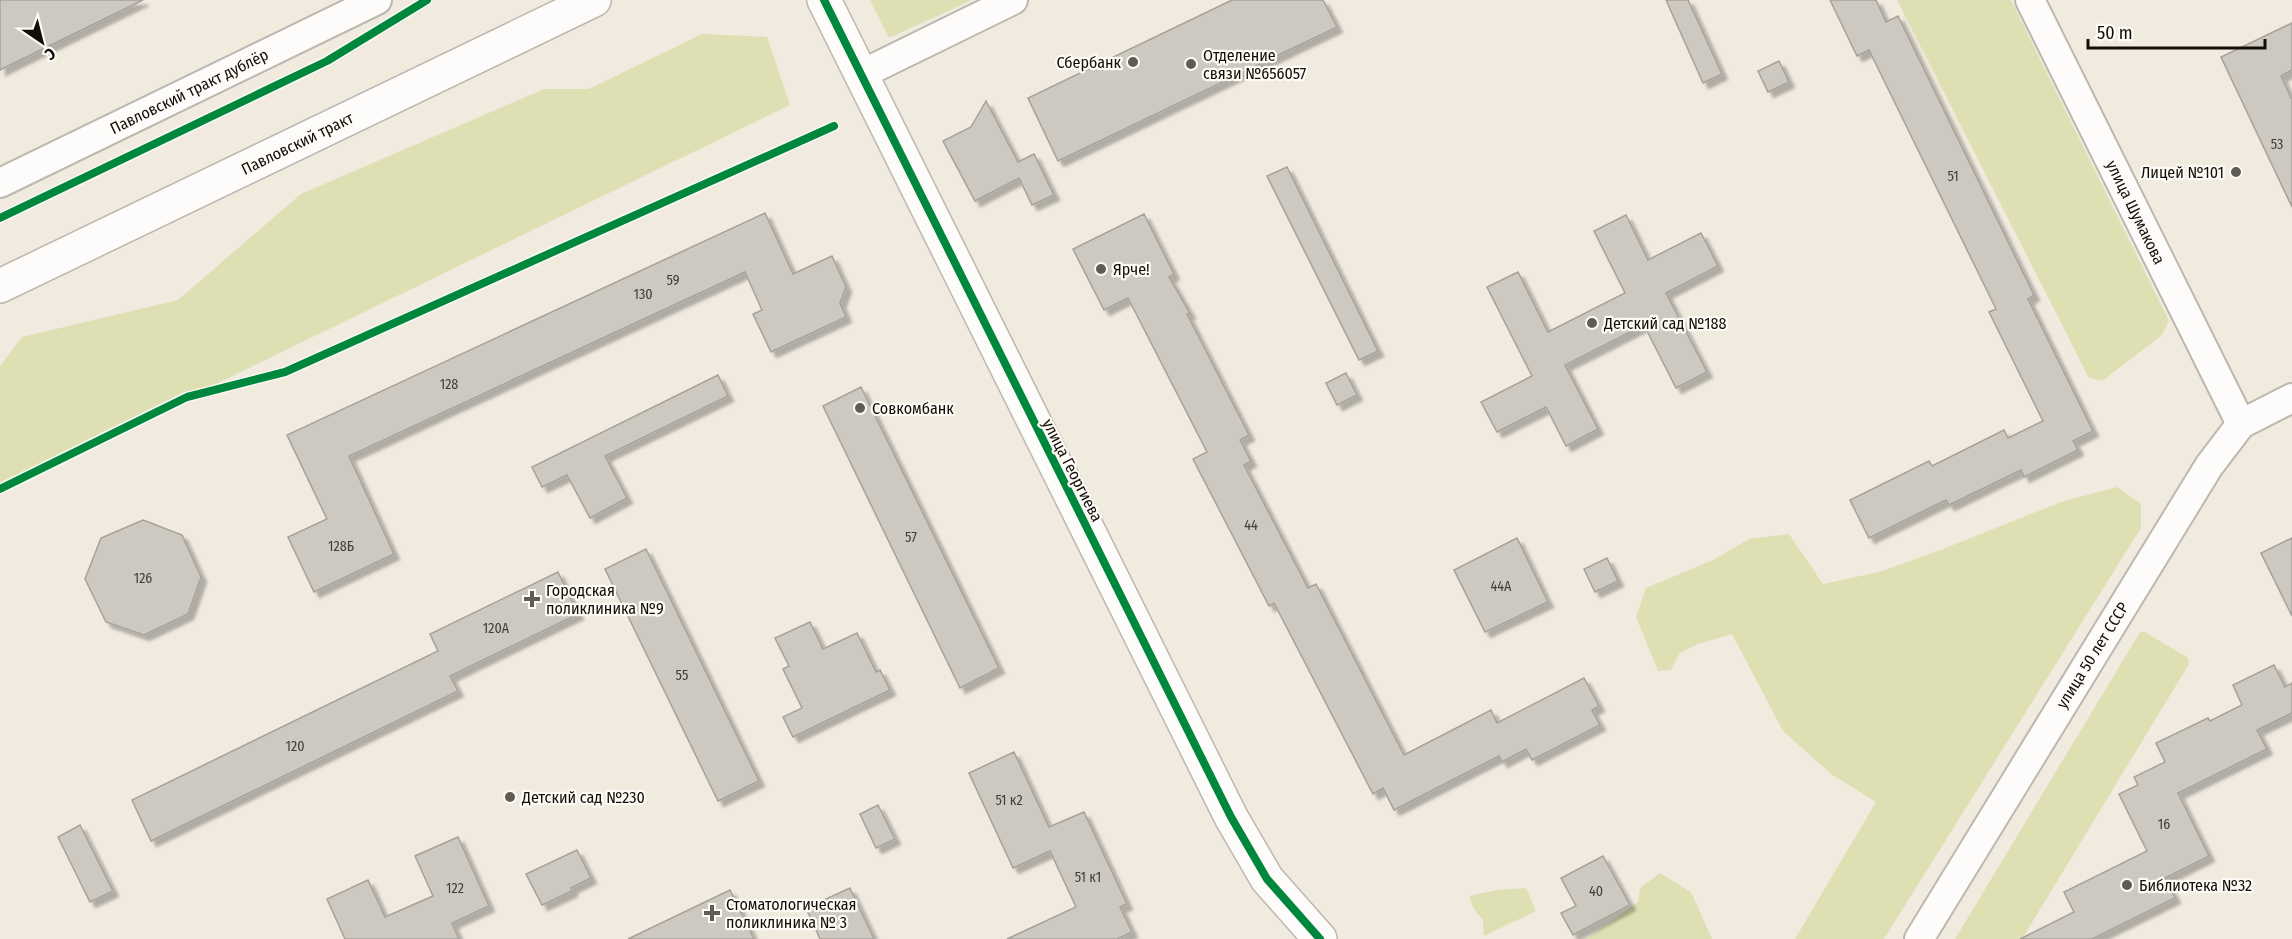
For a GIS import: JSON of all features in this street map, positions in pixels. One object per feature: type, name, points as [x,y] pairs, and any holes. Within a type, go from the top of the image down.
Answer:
[{"type":"street","name":"Павловский тракт дублёр","points":[[0,183],[377,0]]},
{"type":"street","name":"Павловский тракт","points":[[0,286],[594,0]]},
{"type":"street","name":"улица Георгиева","points":[[824,0],[1232,817],[1267,879],[1320,939]]},
{"type":"street","points":[[860,75],[1013,0]]},
{"type":"street","name":"улица Шумакова","points":[[2030,0],[2241,424]]},
{"type":"street","name":"улица 50 лет СССР","points":[[1919,939],[2071,688],[2210,466],[2241,424],[2292,398]]},
{"type":"green space","points":[[870,0],[972,0],[889,38]]},
{"type":"green space","points":[[1897,0],[2011,0],[2169,321],[2162,335],[2102,381],[2089,378]]},
{"type":"green space","points":[[702,34],[767,37],[790,105],[0,489],[0,366],[22,337],[178,300],[301,194],[544,89],[589,89]]},
{"type":"green space","points":[[2117,487],[2141,504],[2141,528],[1884,939],[1795,939],[1876,802],[1831,774],[1783,731],[1732,634],[1698,644],[1680,653],[1671,670],[1658,671],[1636,617],[1646,588],[1713,560],[1749,539],[1789,534],[1823,584],[1879,572],[2061,502]]},
{"type":"green space","points":[[2140,632],[2145,632],[2188,658],[2189,664],[2022,939],[1955,939]]},
{"type":"green space","points":[[1660,873],[1691,892],[1712,939],[1586,939],[1638,902],[1640,888]]},
{"type":"green space","points":[[1526,888],[1536,911],[1484,936],[1483,920],[1474,909],[1469,896],[1497,890]]},
{"type":"building","points":[[0,0],[143,0],[0,70]]},
{"type":"building","points":[[1232,0],[1323,0],[1337,27],[1058,161],[1028,98]]},
{"type":"building","points":[[1666,0],[1688,0],[1722,74],[1703,83]]},
{"type":"building","points":[[1830,0],[1876,0],[1886,22],[1898,16],[2034,295],[2028,299],[2093,431],[2073,441],[2078,450],[2024,477],[2021,470],[1949,505],[1946,500],[1869,538],[1850,500],[1929,461],[1932,466],[2004,430],[2008,438],[2043,421],[1989,312],[1996,309],[1869,50],[1857,56]]},
{"type":"building","points":[[2292,23],[2292,70],[2281,76],[2292,100],[2292,207],[2221,57]]},
{"type":"building","points":[[1779,61],[1789,82],[1768,92],[1758,71]]},
{"type":"building","points":[[986,101],[1018,162],[1034,154],[1054,195],[1032,205],[1019,178],[975,201],[943,141],[971,127]]},
{"type":"building","points":[[1287,167],[1378,351],[1359,360],[1267,176]]},
{"type":"building","points":[[765,213],[793,274],[832,256],[846,287],[840,303],[846,317],[771,352],[753,314],[762,310],[745,272],[349,456],[394,554],[314,592],[288,537],[327,519],[287,435]]},
{"type":"building","points":[[1144,214],[1174,274],[1169,277],[1190,313],[1187,314],[1249,435],[1240,440],[1251,461],[1244,465],[1308,588],[1316,584],[1404,755],[1491,710],[1497,723],[1584,678],[1599,706],[1592,710],[1600,725],[1532,760],[1526,749],[1502,762],[1499,756],[1394,810],[1383,788],[1373,794],[1274,603],[1269,606],[1193,459],[1207,452],[1128,298],[1104,310],[1073,249]]},
{"type":"building","points":[[1626,215],[1648,260],[1701,233],[1718,266],[1666,293],[1707,372],[1676,388],[1644,325],[1565,365],[1598,429],[1566,446],[1546,407],[1497,432],[1481,402],[1532,376],[1487,287],[1518,272],[1548,332],[1625,293],[1594,231]]},
{"type":"building","points":[[1346,373],[1357,395],[1337,405],[1326,383]]},
{"type":"building","points":[[718,375],[728,396],[605,456],[627,498],[590,518],[567,475],[542,487],[532,467]]},
{"type":"building","points":[[861,387],[999,668],[960,688],[823,406]]},
{"type":"building","points":[[143,520],[182,535],[201,577],[188,614],[144,635],[106,622],[85,579],[101,538]]},
{"type":"building","points":[[1517,538],[1548,602],[1485,632],[1454,570]]},
{"type":"building","points":[[2292,538],[2292,616],[2261,553]]},
{"type":"building","points":[[646,549],[759,781],[718,801],[605,569]]},
{"type":"building","points":[[1607,558],[1618,581],[1595,592],[1584,569]]},
{"type":"building","points":[[558,572],[578,614],[450,676],[458,691],[151,841],[132,800],[438,651],[430,634]]},
{"type":"building","points":[[810,622],[823,649],[857,633],[876,672],[880,670],[890,690],[793,737],[783,717],[802,708],[783,669],[789,666],[775,638]]},
{"type":"building","points":[[2274,665],[2285,687],[2292,683],[2292,713],[2257,730],[2267,749],[2178,793],[2209,856],[2165,878],[2175,898],[2092,939],[2020,939],[2074,912],[2064,892],[2147,851],[2119,794],[2138,785],[2134,777],[2165,762],[2156,743],[2208,718],[2210,721],[2242,705],[2233,685]]},
{"type":"building","points":[[1014,752],[1049,827],[1084,812],[1127,904],[1120,907],[1132,932],[1117,939],[1007,939],[1076,907],[1050,851],[1013,868],[969,773]]},
{"type":"building","points":[[878,805],[895,839],[876,848],[860,814]]},
{"type":"building","points":[[80,825],[113,891],[90,902],[58,837]]},
{"type":"building","points":[[458,837],[489,906],[452,923],[459,939],[345,939],[327,899],[368,880],[385,917],[433,896],[415,856]]},
{"type":"building","points":[[577,850],[591,878],[571,888],[572,891],[542,905],[526,874]]},
{"type":"building","points":[[1603,856],[1630,905],[1573,935],[1561,913],[1576,906],[1561,878]]},
{"type":"building","points":[[850,888],[874,939],[820,939],[806,908]]},
{"type":"building","name":"Стоматологическая поликлиника № 3","points":[[730,890],[754,939],[628,939]]},
{"type":"cycle path","points":[[0,218],[327,61],[427,0]]},
{"type":"cycle path","points":[[824,0],[1231,817],[1267,879],[1320,939]]},
{"type":"cycle path","points":[[0,489],[187,397],[285,372],[834,126]]},
{"type":"place","name":"Сбербанк","points":[[1133,62]]},
{"type":"place","name":"Отделение связи №656057","points":[[1191,64]]},
{"type":"place","name":"Лицей №101","points":[[2236,172]]},
{"type":"place","name":"Ярче!","points":[[1101,269]]},
{"type":"place","name":"Детский сад №188","points":[[1592,323]]},
{"type":"place","name":"Совкомбанк","points":[[860,408]]},
{"type":"place","name":"Городская поликлиника №9","points":[[532,599]]},
{"type":"place","name":"Детский сад №230","points":[[510,797]]},
{"type":"place","name":"Библиотека №32","points":[[2127,885]]},
{"type":"place","name":"Стоматологическая поликлиника № 3","points":[[712,913]]}]
